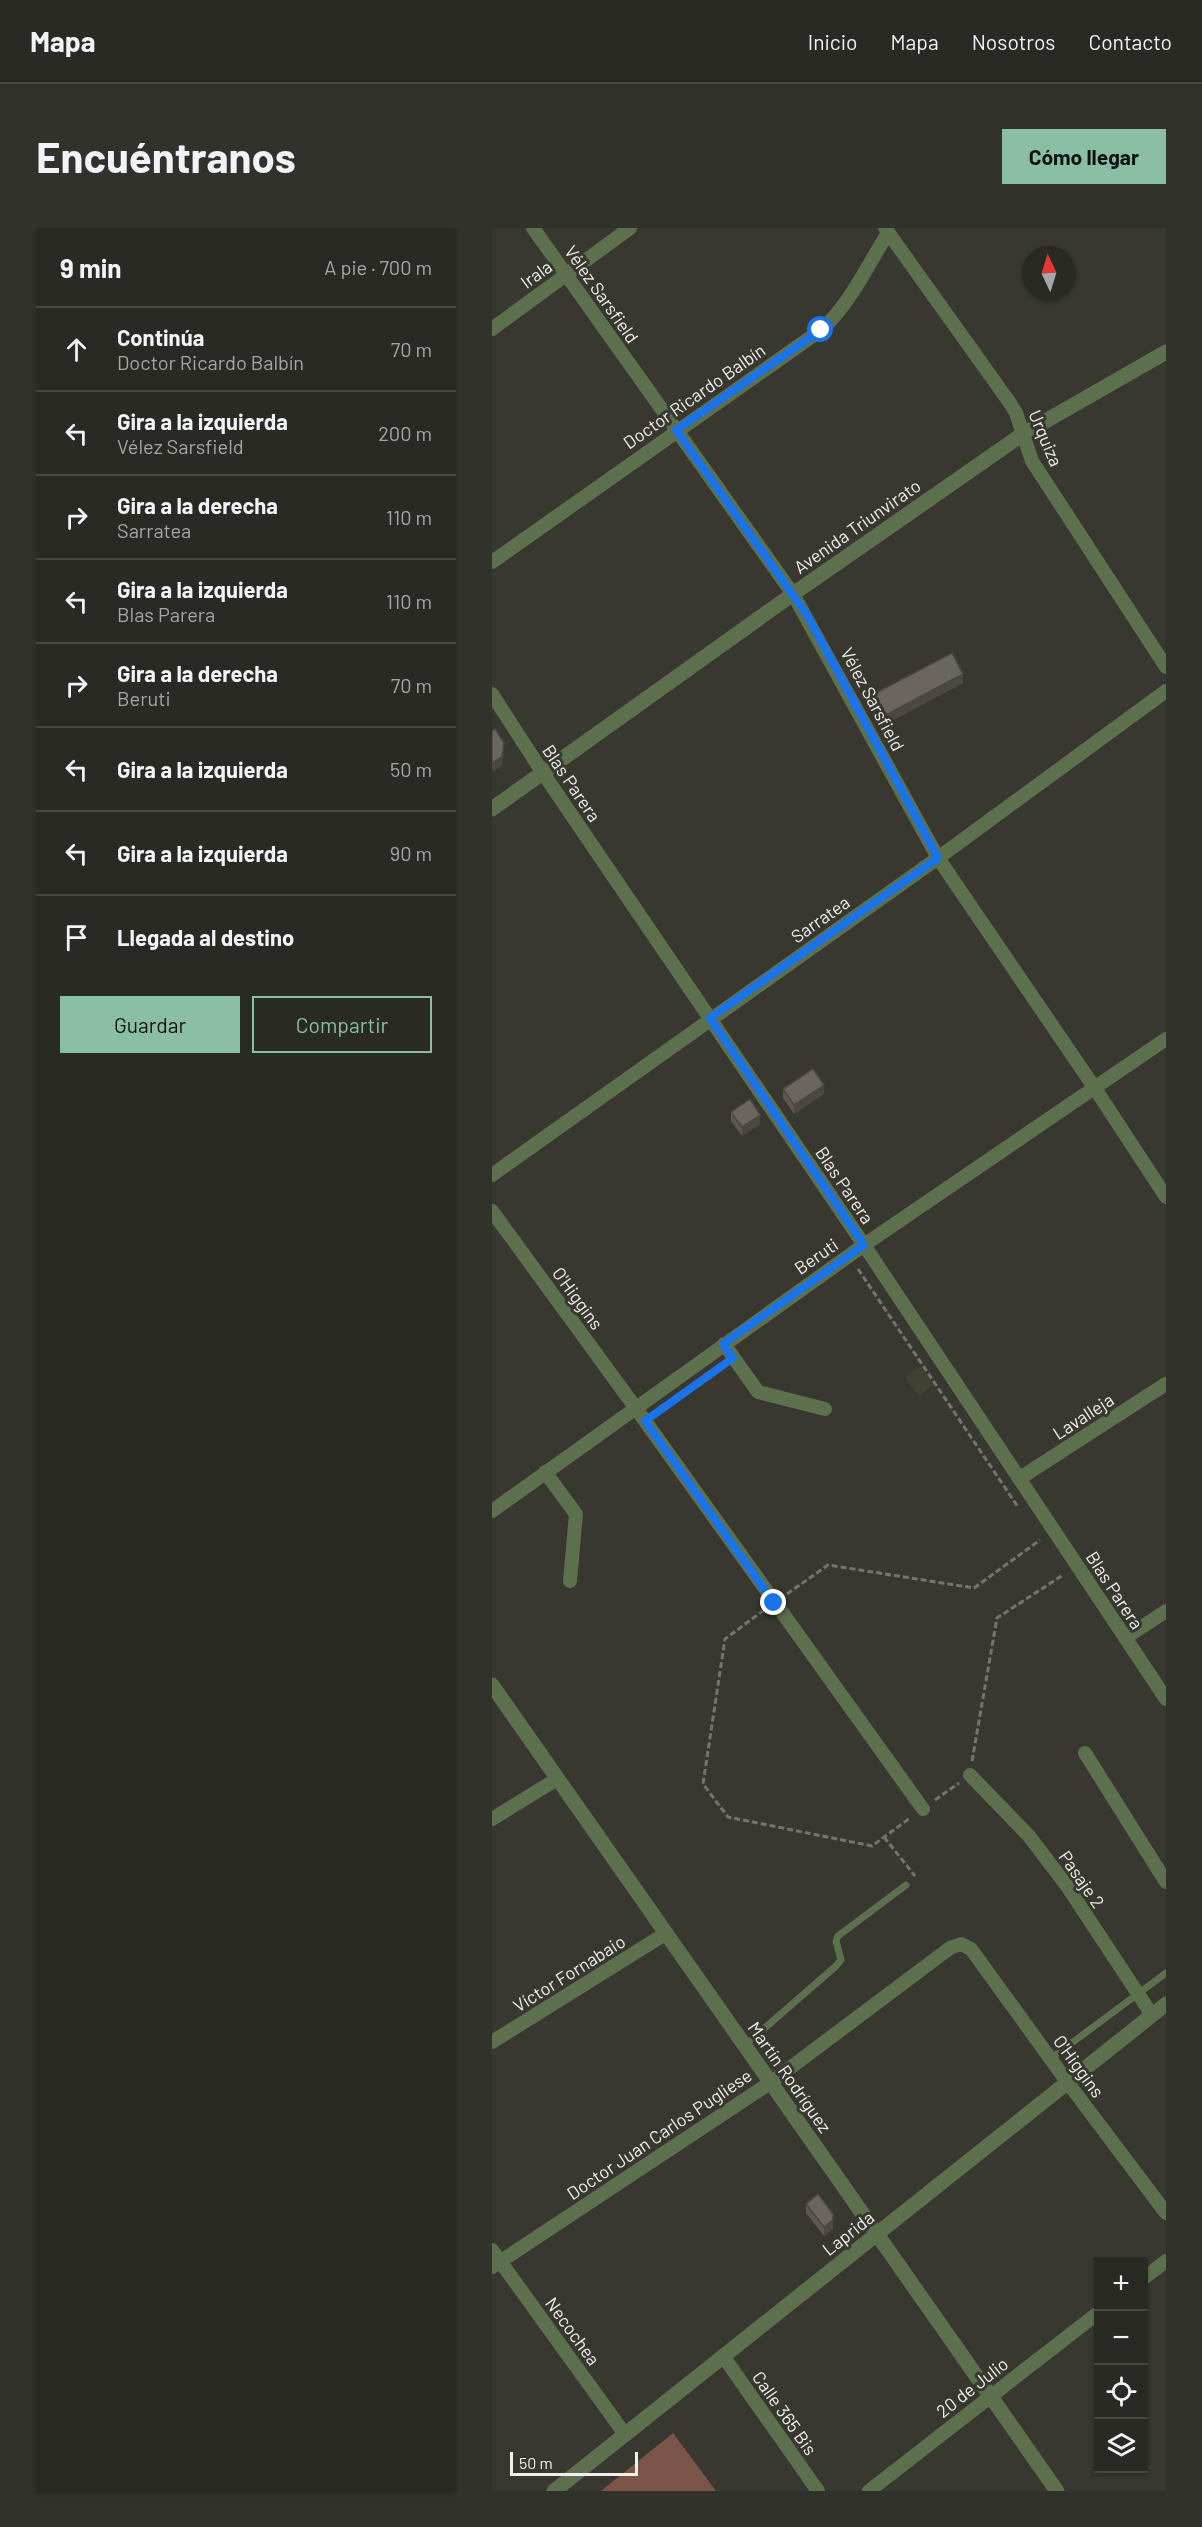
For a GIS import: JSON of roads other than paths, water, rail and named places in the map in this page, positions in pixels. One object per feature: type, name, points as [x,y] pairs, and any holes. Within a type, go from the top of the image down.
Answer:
[{"type":"street","name":"Vélez Sarsfield","points":[[533,228],[793,594],[938,858],[1166,1197]]},
{"type":"street","name":"Irala","points":[[492,329],[630,228]]},
{"type":"street","name":"Doctor Ricardo Balbín","points":[[492,562],[676,430],[821,330],[836,317],[850,297],[887,230]]},
{"type":"street","name":"Urquiza","points":[[887,230],[1010,403],[1016,413],[1032,461],[1166,667]]},
{"type":"street","name":"Avenida Triunvirato","points":[[492,809],[793,594],[1023,434],[1166,352]]},
{"type":"street","name":"Sarratea","points":[[492,1174],[938,858],[1166,691]]},
{"type":"street","name":"Blas Parera","points":[[492,694],[543,773],[864,1245],[1166,1699]]},
{"type":"street","name":"Beruti","points":[[492,1511],[864,1245],[1166,1039]]},
{"type":"street","name":"O'Higgins","points":[[492,1211],[923,1809]]},
{"type":"street","points":[[723,1344],[758,1392],[825,1409]]},
{"type":"street","name":"Lavalleja","points":[[1020,1478],[1166,1384]]},
{"type":"street","points":[[545,1472],[576,1514],[570,1581]]},
{"type":"street","points":[[1125,1638],[1166,1611]]},
{"type":"street","name":"Martín Rodríguez","points":[[492,1685],[1057,2491]]},
{"type":"street","points":[[1085,1753],[1166,1882]]},
{"type":"street","name":"Pasaje 2","points":[[970,1775],[1029,1836],[1067,1886],[1152,2015]]},
{"type":"street","points":[[492,1819],[557,1779]]},
{"type":"street","name":"Víctor Fornabaio","points":[[492,2042],[665,1934]]},
{"type":"street","name":"O'Higgins","points":[[961,1944],[971,1949],[1050,2059],[1166,2213]]},
{"type":"street","name":"Doctor Juan Carlos Pugliese","points":[[495,2260],[770,2083],[950,1948],[961,1944]]},
{"type":"street","name":"Laprida","points":[[554,2491],[1166,2004]]},
{"type":"street","name":"Necochea","points":[[495,2260],[624,2433]]},
{"type":"street","points":[[1148,2274],[1166,2261]]},
{"type":"street","name":"20 de Julio","points":[[869,2491],[1094,2316]]},
{"type":"street","name":"Calle 365 Bis","points":[[723,2356],[818,2491]]},
{"type":"lane","points":[[744,2046],[837,1966],[841,1960],[836,1941],[843,1932],[906,1885]]},
{"type":"lane","points":[[1050,2059],[1166,1973]]}]
